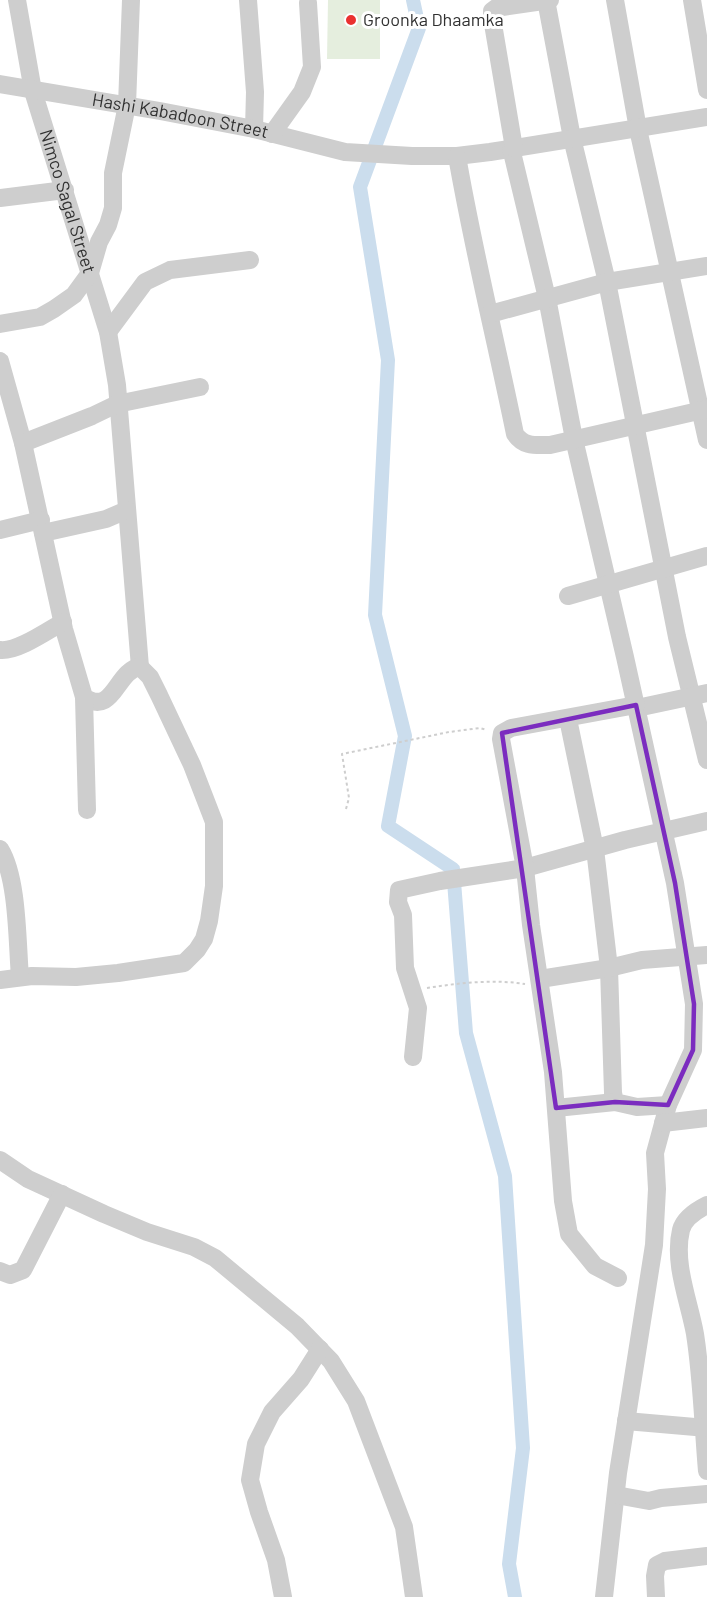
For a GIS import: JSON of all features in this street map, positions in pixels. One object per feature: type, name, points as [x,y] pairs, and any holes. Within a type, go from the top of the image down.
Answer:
[{"type":"street","name":"Nimco Sagal Street","points":[[17,0],[33,91],[108,332],[117,386],[140,667]]},
{"type":"street","points":[[0,324],[39,317],[54,309],[74,295],[90,273],[99,242],[108,225],[113,208],[113,172],[127,105],[131,0]]},
{"type":"street","points":[[249,0],[255,92],[254,129]]},
{"type":"street","points":[[604,1597],[626,1421],[654,1245],[657,1189],[655,1153],[665,1114],[693,1050],[694,1004],[675,883],[574,439],[547,298],[512,148],[492,18],[492,11],[496,8],[548,0],[572,138],[607,282],[664,569],[699,695],[707,760]]},
{"type":"street","points":[[615,0],[638,129],[669,273],[704,409],[707,440]]},
{"type":"street","points":[[692,0],[707,90]]},
{"type":"street","points":[[272,134],[302,92],[312,67],[308,3]]},
{"type":"street","name":"Hashi Kabadoon Street","points":[[0,84],[254,129],[337,150],[412,156],[457,156],[707,117]]},
{"type":"street","points":[[457,156],[472,241],[515,434],[520,442],[530,445],[550,445],[704,409]]},
{"type":"street","points":[[0,198],[65,190]]},
{"type":"street","points":[[108,332],[145,282],[170,270],[250,260]]},
{"type":"street","points":[[490,314],[607,282],[707,266]]},
{"type":"street","points":[[0,361],[23,443],[63,622],[84,697],[87,810]]},
{"type":"street","points":[[23,443],[117,404],[200,387]]},
{"type":"street","points":[[0,530],[106,519],[127,510]]},
{"type":"street","points":[[568,596],[707,556]]},
{"type":"street","points":[[0,650],[21,645],[63,622]]},
{"type":"street","points":[[0,980],[20,977],[76,977],[184,963],[197,951],[204,939],[214,886],[214,822],[192,765],[150,677],[140,667],[133,668],[126,673],[109,698],[97,702],[84,697]]},
{"type":"street","points":[[618,1278],[595,1266],[569,1234],[563,1201],[553,1072],[531,925],[525,868],[501,746],[502,733],[512,728],[699,695]]},
{"type":"street","points":[[568,719],[595,849],[609,968],[615,1102]]},
{"type":"street","points":[[413,1057],[418,1008],[405,968],[403,915],[398,902],[399,890],[440,880],[525,868],[707,821]]},
{"type":"street","points":[[0,849],[7,860],[15,908],[20,977]]},
{"type":"street","points":[[540,983],[642,960],[707,955]]},
{"type":"street","points":[[556,1108],[615,1102],[665,1114],[707,1118]]},
{"type":"street","points":[[0,1160],[28,1179],[147,1232],[194,1247],[215,1258],[297,1326],[320,1349],[356,1401],[404,1527],[414,1597]]},
{"type":"street","points":[[0,1272],[10,1275],[23,1270],[62,1194]]},
{"type":"street","points":[[707,1205],[687,1219],[681,1228],[680,1255],[695,1334],[707,1471]]},
{"type":"street","points":[[283,1597],[276,1560],[250,1480],[256,1444],[272,1413],[301,1379],[320,1349]]},
{"type":"street","points":[[626,1421],[705,1428]]},
{"type":"street","points":[[616,1495],[649,1501],[707,1494]]},
{"type":"street","points":[[656,1597],[657,1565],[665,1561],[707,1556]]},
{"type":"path","points":[[346,809],[349,798],[342,754],[432,735],[480,728],[502,733]]},
{"type":"path","points":[[412,990],[469,983],[540,983]]},
{"type":"highlighted area","points":[[636,705],[675,883],[694,1004],[693,1050],[668,1105],[615,1102],[556,1108],[502,733]]},
{"type":"green space","points":[[328,0],[380,0],[380,59],[327,59]]},
{"type":"waterway","points":[[413,0],[419,28],[360,187],[388,360],[375,615],[405,736],[388,826],[453,869],[466,1033],[505,1176],[523,1448],[509,1564],[515,1597]]},
{"type":"place","name":"Groonka Dhaamka","points":[[351,20]]}]
